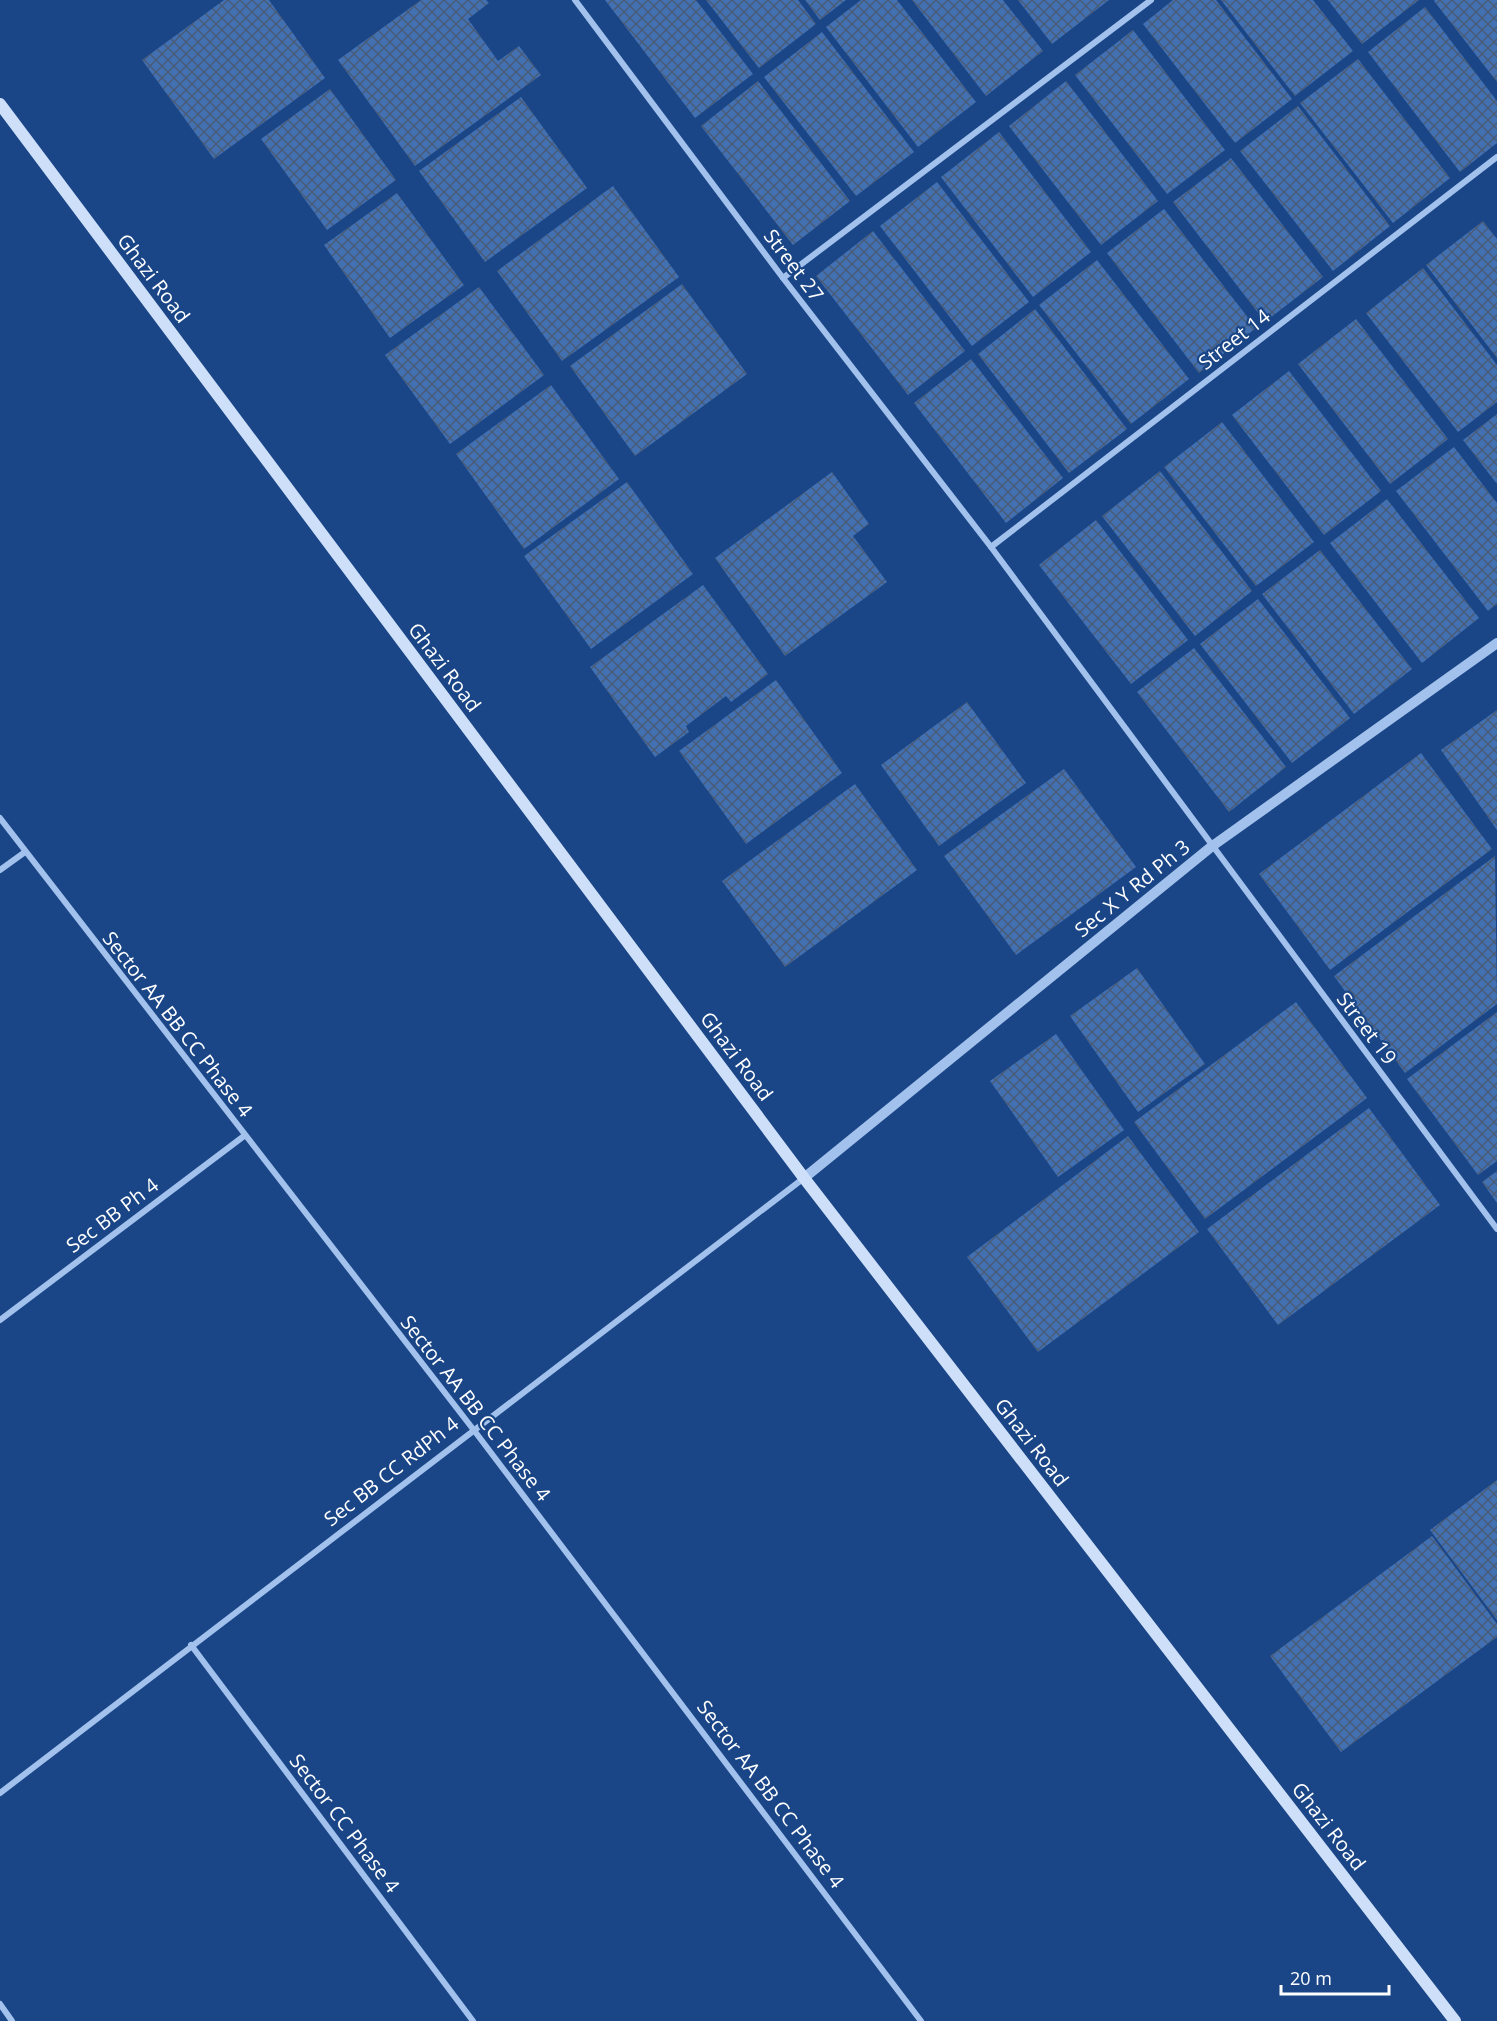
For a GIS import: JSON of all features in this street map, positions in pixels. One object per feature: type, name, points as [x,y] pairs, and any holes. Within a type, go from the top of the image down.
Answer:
[{"type":"main road","name":"Ghazi Road","points":[[0,105],[804,1178],[1455,2021]]},
{"type":"street","name":"Street 27","points":[[575,0],[783,278],[991,547],[1211,847]]},
{"type":"street","points":[[783,278],[1151,0]]},
{"type":"street","name":"Street 14","points":[[991,547],[1497,157]]},
{"type":"street","name":"Sec X Y Rd Ph 3","points":[[804,1178],[1211,847],[1497,643]]},
{"type":"street","name":"Sector AA BB CC Phase 4","points":[[0,818],[473,1429],[921,2021]]},
{"type":"street","name":"Street 19","points":[[1211,847],[1497,1229]]},
{"type":"street","points":[[0,870],[25,852]]},
{"type":"street","name":"Sec BB Ph 4","points":[[0,1320],[244,1136]]},
{"type":"street","name":"Sec BB CC RdPh 4","points":[[0,1793],[804,1178]]},
{"type":"street","name":"Sector CC Phase 4","points":[[191,1645],[473,2021]]},
{"type":"street","points":[[0,2004],[12,2021]]},
{"type":"building","points":[[224,0],[269,0],[325,78],[214,159],[142,60]]},
{"type":"building","points":[[421,0],[486,0],[489,3],[468,19],[498,61],[519,46],[541,75],[415,166],[338,60]]},
{"type":"building","points":[[605,0],[696,0],[753,74],[695,118]]},
{"type":"building","points":[[706,0],[798,0],[816,24],[759,68]]},
{"type":"building","points":[[805,0],[846,0],[820,20]]},
{"type":"building","points":[[861,0],[897,0],[976,102],[918,147],[826,27]]},
{"type":"building","points":[[912,0],[1003,0],[1043,51],[986,96]]},
{"type":"building","points":[[1018,0],[1109,0],[1052,44]]},
{"type":"building","points":[[1173,0],[1216,0],[1292,99],[1235,143],[1143,24]]},
{"type":"building","points":[[1221,0],[1313,0],[1353,51],[1295,96]]},
{"type":"building","points":[[1328,0],[1419,0],[1362,44]]},
{"type":"building","points":[[1497,0],[1497,82],[1434,1]]},
{"type":"building","points":[[1425,7],[1497,101],[1497,143],[1460,172],[1368,52]]},
{"type":"building","points":[[1133,30],[1225,150],[1167,194],[1075,75]]},
{"type":"building","points":[[822,32],[914,152],[856,196],[764,77]]},
{"type":"building","points":[[1358,59],[1450,178],[1393,223],[1300,103]]},
{"type":"building","points":[[758,81],[850,201],[793,245],[701,126]]},
{"type":"building","points":[[1066,81],[1158,201],[1101,245],[1009,126]]},
{"type":"building","points":[[330,89],[396,180],[327,230],[261,139]]},
{"type":"building","points":[[521,97],[587,188],[485,262],[419,171]]},
{"type":"building","points":[[1298,106],[1390,226],[1333,271],[1240,151]]},
{"type":"building","points":[[999,132],[1091,252],[1033,297],[941,177]]},
{"type":"building","points":[[1231,158],[1323,277],[1265,322],[1173,202]]},
{"type":"building","points":[[937,182],[1029,302],[972,346],[880,226]]},
{"type":"building","points":[[613,186],[679,277],[562,361],[497,271]]},
{"type":"building","points":[[397,193],[464,285],[390,338],[324,245]]},
{"type":"building","points":[[1164,209],[1256,328],[1199,373],[1107,253]]},
{"type":"building","points":[[1483,221],[1497,239],[1497,358],[1426,265]]},
{"type":"building","points":[[873,231],[965,351],[908,395],[816,276]]},
{"type":"building","points":[[1097,260],[1189,379],[1131,424],[1039,305]]},
{"type":"building","points":[[1423,268],[1497,365],[1497,402],[1458,432],[1366,313]]},
{"type":"building","points":[[682,284],[747,374],[635,456],[570,366]]},
{"type":"building","points":[[479,287],[544,375],[450,444],[385,355]]},
{"type":"building","points":[[1035,309],[1127,429],[1069,473],[978,354]]},
{"type":"building","points":[[1356,319],[1448,439],[1390,484],[1298,364]]},
{"type":"building","points":[[971,359],[1063,478],[1006,523],[914,403]]},
{"type":"building","points":[[1289,371],[1381,491],[1324,535],[1232,415]]},
{"type":"building","points":[[551,385],[619,479],[524,549],[456,454]]},
{"type":"building","points":[[1497,414],[1497,484],[1463,440]]},
{"type":"building","points":[[1222,422],[1314,542],[1256,586],[1164,467]]},
{"type":"building","points":[[1454,447],[1497,503],[1497,604],[1488,611],[1396,491]]},
{"type":"building","points":[[1160,471],[1252,591],[1195,636],[1102,516]]},
{"type":"building","points":[[832,472],[869,524],[853,536],[887,582],[785,656],[715,558]]},
{"type":"building","points":[[627,482],[693,574],[591,649],[524,556]]},
{"type":"building","points":[[1387,499],[1479,618],[1422,663],[1330,543]]},
{"type":"building","points":[[1096,520],[1188,640],[1131,684],[1039,565]]},
{"type":"building","points":[[1320,550],[1412,669],[1354,714],[1262,594]]},
{"type":"building","points":[[703,585],[768,674],[731,702],[726,696],[686,726],[689,732],[655,757],[590,667]]},
{"type":"building","points":[[1258,599],[1350,718],[1292,763],[1200,644]]},
{"type":"building","points":[[1194,648],[1286,767],[1229,812],[1137,692]]},
{"type":"building","points":[[776,680],[842,773],[746,844],[679,751]]},
{"type":"building","points":[[967,702],[1026,783],[939,846],[881,765]]},
{"type":"building","points":[[1497,710],[1497,830],[1441,750]]},
{"type":"building","points":[[1421,753],[1492,849],[1330,970],[1259,874]]},
{"type":"building","points":[[1064,769],[1136,867],[1016,955],[944,856]]},
{"type":"building","points":[[855,784],[917,870],[785,967],[722,881]]},
{"type":"building","points":[[1495,856],[1497,1004],[1405,1073],[1334,976]]},
{"type":"building","points":[[1137,968],[1205,1064],[1138,1112],[1070,1016]]},
{"type":"building","points":[[1296,1002],[1367,1098],[1205,1219],[1134,1122]]},
{"type":"building","points":[[1497,1012],[1497,1161],[1478,1175],[1407,1079]]},
{"type":"building","points":[[1056,1034],[1124,1130],[1058,1177],[990,1081]]},
{"type":"building","points":[[1369,1108],[1440,1205],[1278,1325],[1207,1229]]},
{"type":"building","points":[[1128,1136],[1199,1232],[1038,1352],[967,1257]]},
{"type":"building","points":[[1497,1171],[1497,1203],[1482,1182]]},
{"type":"building","points":[[1497,1480],[1497,1620],[1430,1530]]},
{"type":"building","points":[[1432,1536],[1497,1624],[1497,1637],[1341,1752],[1270,1656]]}]
